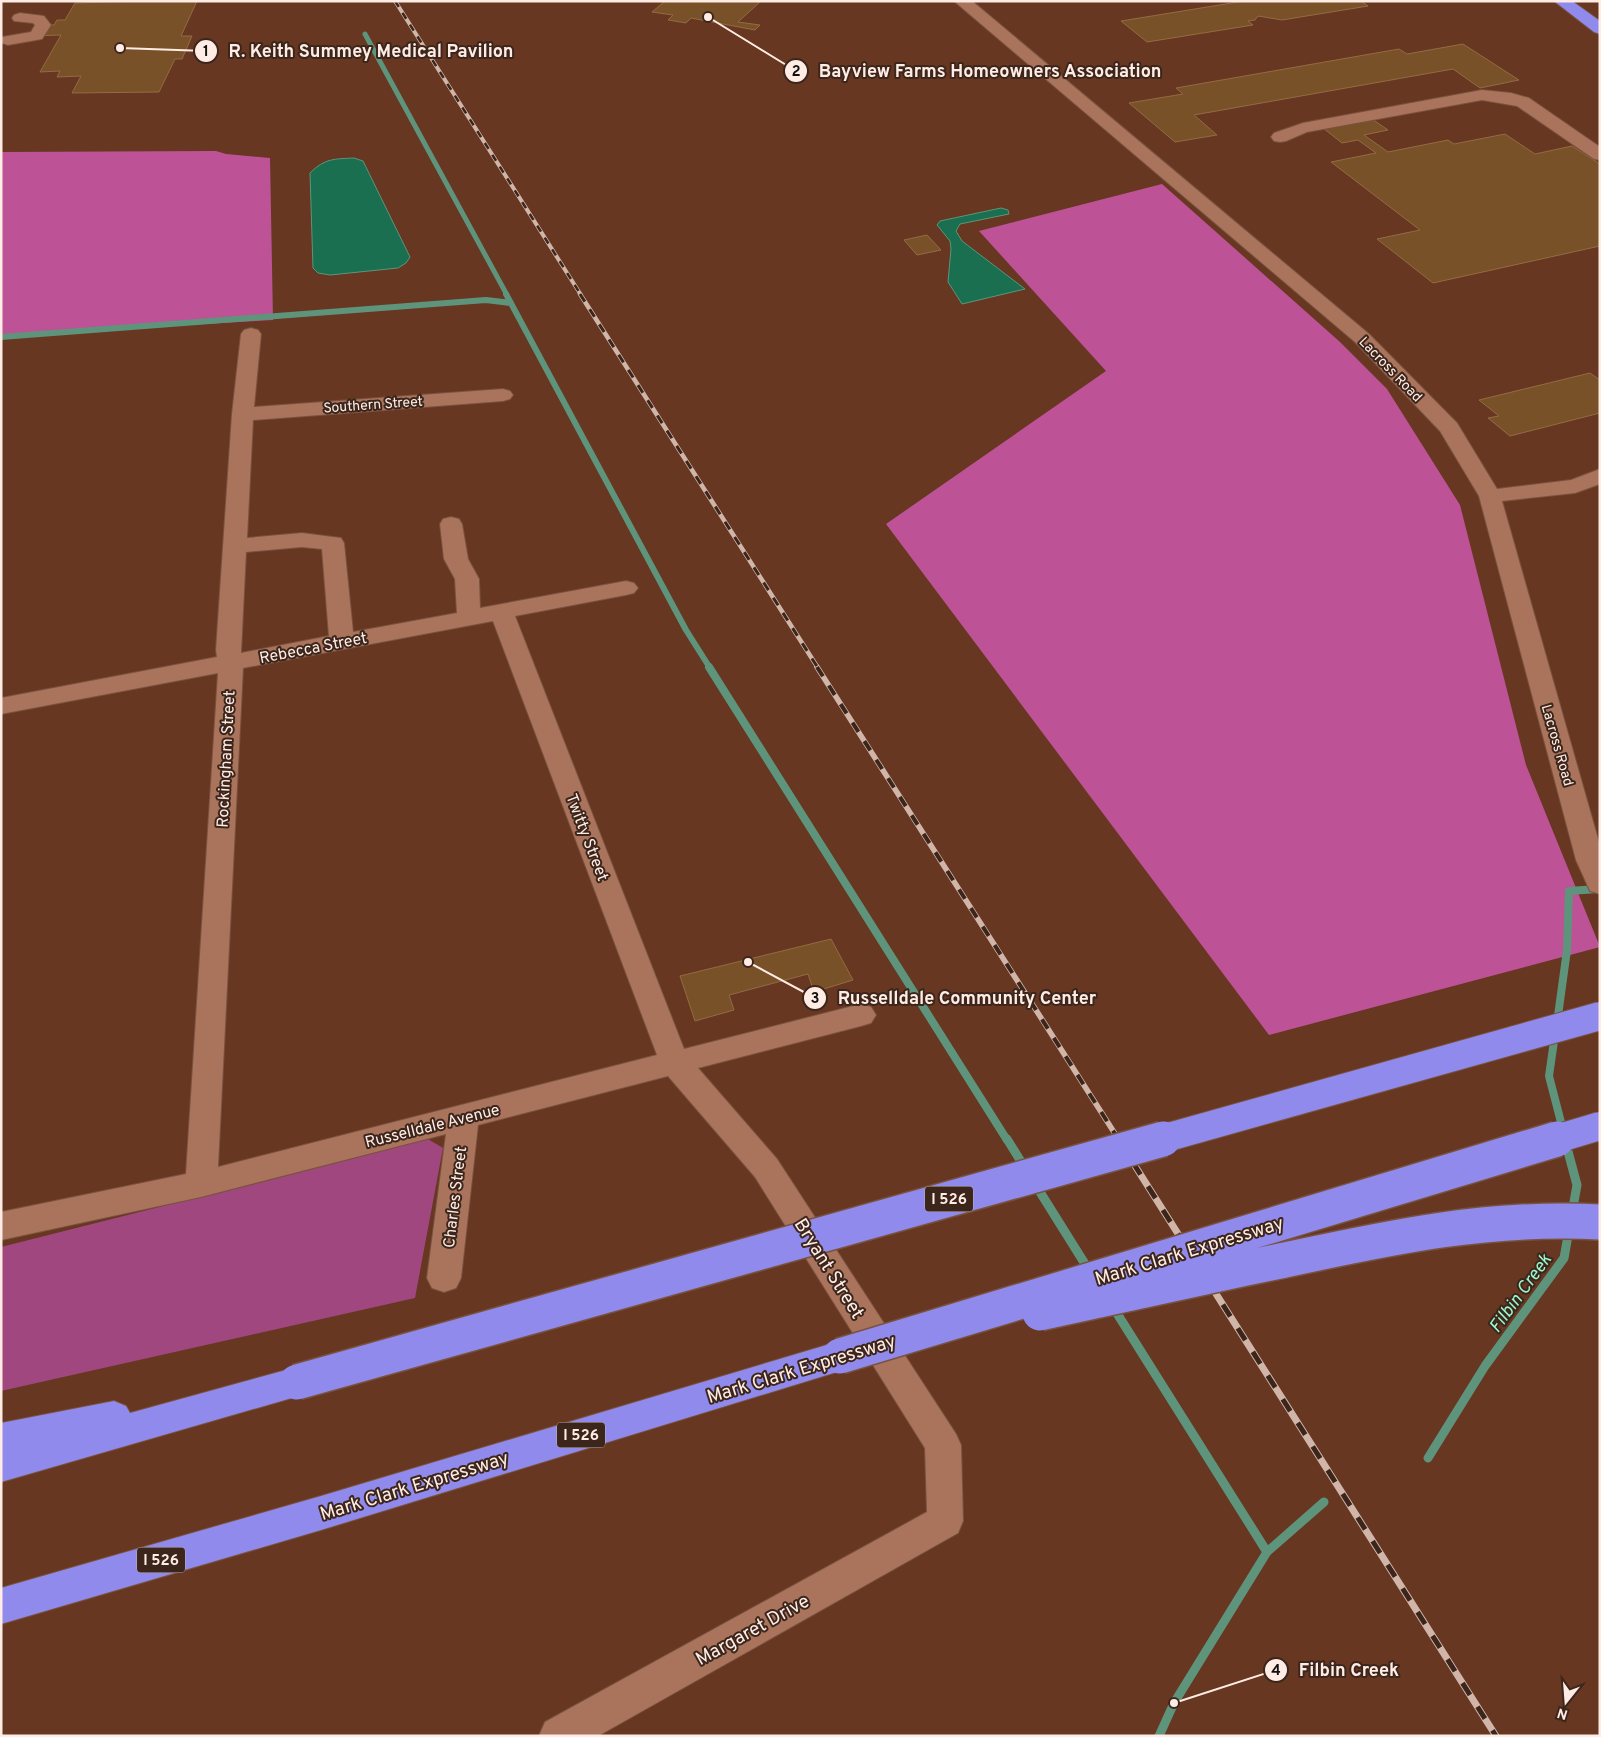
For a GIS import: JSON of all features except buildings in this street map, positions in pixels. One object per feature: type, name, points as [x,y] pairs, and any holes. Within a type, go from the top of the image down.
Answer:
[{"type":"highway","points":[[1562,1],[1600,29]]},
{"type":"highway","name":"I 526","points":[[1,1466],[1600,1016]]},
{"type":"highway","name":"Mark Clark Expressway","points":[[1,1606],[321,1513],[1600,1126]]},
{"type":"highway","points":[[840,1356],[1408,1233],[1487,1222],[1560,1218],[1600,1222]]},
{"type":"highway","points":[[1,1439],[297,1382]]},
{"type":"highway","points":[[1,1618],[119,1572]]},
{"type":"street","name":"Lacross Road","points":[[962,1],[1362,338],[1449,428],[1490,496],[1595,872]]},
{"type":"street","points":[[6,36],[36,36],[43,25],[38,19],[20,18]]},
{"type":"street","points":[[1280,137],[1303,128],[1482,95],[1511,98],[1523,102],[1600,155]]},
{"type":"street","name":"Rockingham Street","points":[[201,1184],[231,663],[228,650],[250,334]]},
{"type":"street","name":"Southern Street","points":[[243,414],[503,395]]},
{"type":"street","points":[[1490,496],[1575,486],[1600,476]]},
{"type":"street","points":[[452,524],[456,559],[467,579],[470,616]]},
{"type":"street","points":[[234,546],[302,540],[333,543],[342,641]]},
{"type":"street","name":"Rebecca Street","points":[[1,706],[626,588]]},
{"type":"street","name":"Twitty Street","points":[[501,611],[675,1063]]},
{"type":"street","name":"Russelldale Avenue","points":[[1,1226],[201,1184],[861,1015]]},
{"type":"street","name":"Bryant Street","points":[[675,1063],[766,1168],[943,1445],[945,1521]]},
{"type":"street","name":"Charles Street","points":[[444,1278],[464,1116]]},
{"type":"street","name":"Margaret Drive","points":[[559,1736],[945,1521]]},
{"type":"shaded area","points":[[216,151],[226,154],[270,158],[273,320],[1,336],[1,152]]},
{"type":"shaded area","points":[[354,158],[363,161],[410,257],[406,263],[398,268],[330,275],[318,273],[313,268],[310,173],[326,162],[336,159]]},
{"type":"shaded area","points":[[1162,184],[1340,342],[1387,389],[1460,505],[1526,765],[1600,947],[1269,1035],[886,524],[1106,371],[979,231]]},
{"type":"shaded area","points":[[1001,208],[1008,210],[1009,214],[960,224],[956,231],[962,241],[1025,289],[962,304],[948,282],[950,241],[937,225],[940,221]]},
{"type":"shaded area","points":[[428,1139],[443,1148],[415,1298],[1,1391],[1,1247]]},
{"type":"waterway","points":[[365,34],[507,295]]},
{"type":"waterway","points":[[506,294],[511,303]]},
{"type":"waterway","points":[[1,337],[486,300],[511,303]]},
{"type":"waterway","points":[[511,303],[686,630],[710,668]]},
{"type":"waterway","points":[[709,667],[1007,1140]]},
{"type":"waterway","name":"Filbin Creek","points":[[1557,1023],[1567,950],[1569,891],[1598,889]]},
{"type":"waterway","name":"Filbin Creek","points":[[1555,1034],[1549,1076],[1563,1130]]},
{"type":"waterway","points":[[1007,1139],[1025,1168]]},
{"type":"waterway","name":"Filbin Creek","points":[[1566,1144],[1577,1185],[1572,1213]]},
{"type":"waterway","points":[[1035,1184],[1090,1272]]},
{"type":"waterway","name":"Filbin Creek","points":[[1428,1458],[1485,1366],[1564,1258],[1569,1230]]},
{"type":"waterway","points":[[1113,1307],[1267,1552]]},
{"type":"waterway","name":"Filbin Creek","points":[[1267,1552],[1324,1502]]},
{"type":"waterway","name":"Filbin Creek","points":[[1159,1736],[1174,1703],[1267,1552]]},
{"type":"railway","points":[[395,1],[581,295]]},
{"type":"railway","points":[[580,294],[818,668]]},
{"type":"railway","points":[[817,667],[1119,1140]]},
{"type":"railway","points":[[1118,1139],[1496,1736]]},
{"type":"place","name":"Bayview Farms Homeowners Association","points":[[708,17]]},
{"type":"place","name":"R. Keith Summey Medical Pavilion","points":[[120,48]]},
{"type":"place","name":"Russelldale Community Center","points":[[748,962]]},
{"type":"place","name":"Filbin Creek","points":[[1174,1703]]}]
